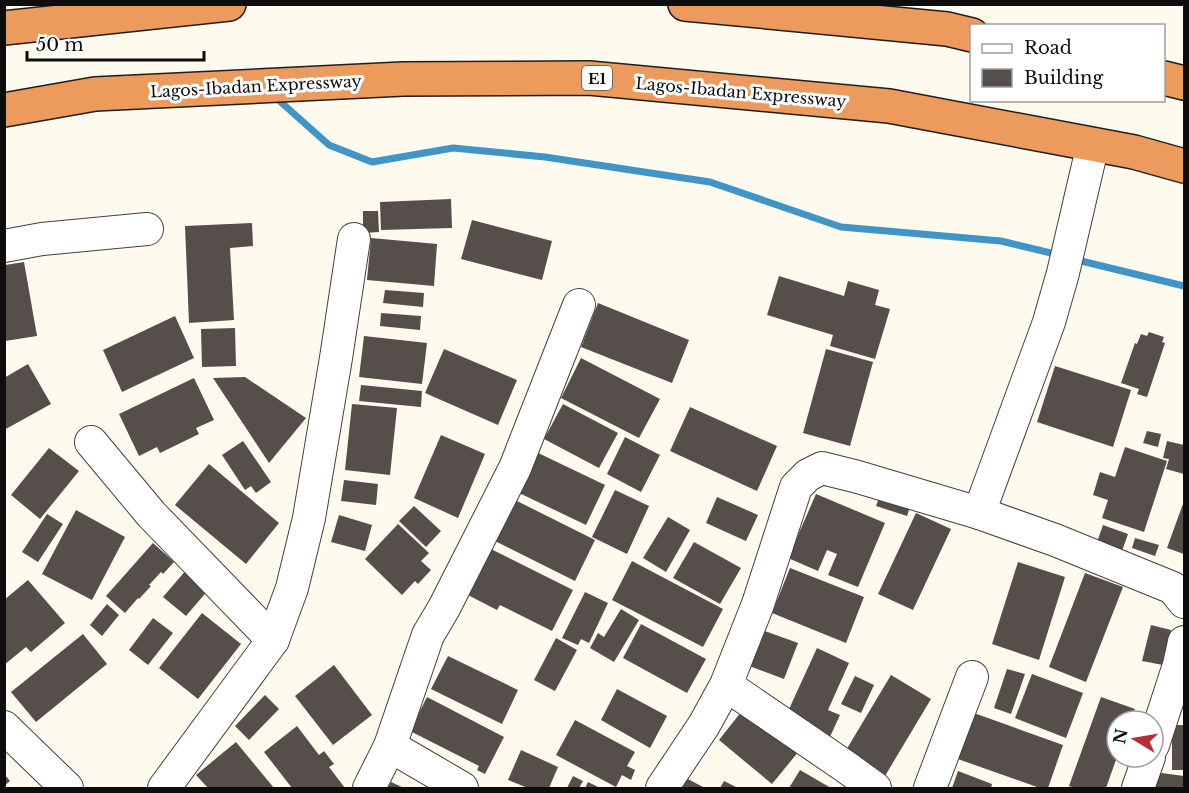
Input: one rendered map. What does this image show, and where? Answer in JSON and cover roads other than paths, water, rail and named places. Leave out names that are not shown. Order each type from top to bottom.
[{"type":"highway","points":[[4,28],[229,4]]},
{"type":"highway","points":[[685,4],[911,15],[947,29],[970,35]]},
{"type":"highway","name":"Lagos-Ibadan Expressway","points":[[4,110],[95,94],[403,79],[589,78],[889,106],[1134,152],[1185,166]]},
{"type":"highway","points":[[1165,78],[1185,83]]},
{"type":"street","points":[[979,513],[1049,322],[1094,144]]},
{"type":"street","points":[[4,246],[42,239],[147,229]]},
{"type":"street","points":[[164,789],[273,640],[292,588],[309,519],[354,239]]},
{"type":"street","points":[[369,789],[390,746],[428,636],[515,468],[579,305]]},
{"type":"street","points":[[91,442],[151,514],[273,640]]},
{"type":"street","points":[[662,789],[704,725],[726,685],[758,604],[796,487],[808,475],[822,468],[979,513],[1055,540],[1173,588],[1185,602]]},
{"type":"street","points":[[1165,710],[1183,658]]},
{"type":"street","points":[[930,789],[972,677]]},
{"type":"street","points":[[726,685],[875,789]]},
{"type":"street","points":[[4,727],[67,789]]},
{"type":"street","points":[[390,746],[462,789]]},
{"type":"street","points":[[1138,789],[1145,769]]},
{"type":"waterway","points":[[274,96],[329,145],[372,162],[453,148],[545,157],[710,182],[841,227],[1001,241],[1059,255]]},
{"type":"waterway","points":[[1073,259],[1184,286]]}]
